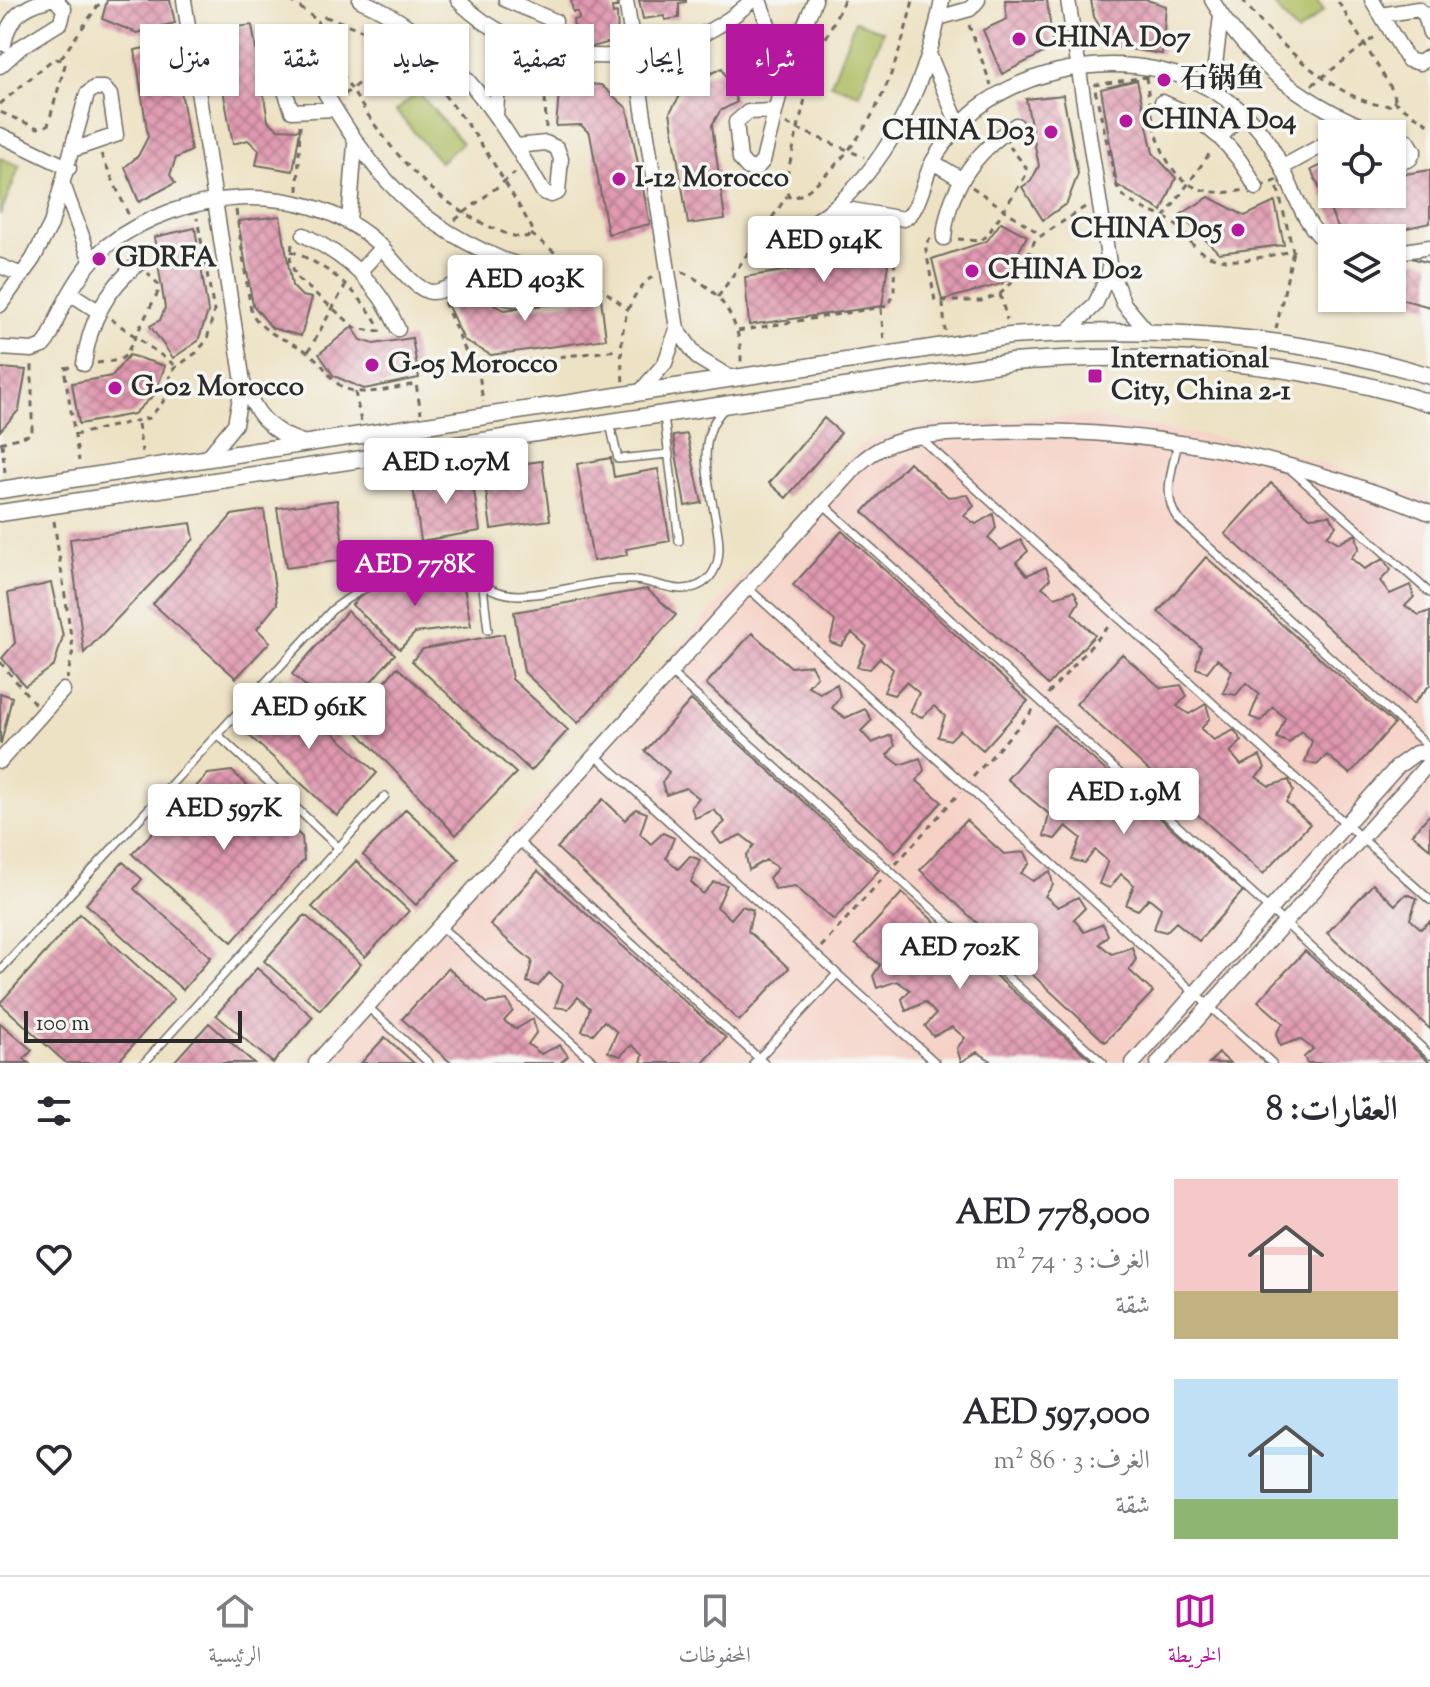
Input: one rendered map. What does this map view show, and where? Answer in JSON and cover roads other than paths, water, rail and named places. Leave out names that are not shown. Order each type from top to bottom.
[{"type":"street","points":[[21,47],[2,44],[8,26],[19,12],[47,0]]},
{"type":"street","points":[[0,66],[21,47],[61,22],[64,9],[56,0]]},
{"type":"street","points":[[184,0],[243,382],[263,421],[281,434],[302,442]]},
{"type":"street","points":[[360,0],[420,34],[457,66],[496,114],[543,192],[551,195],[558,192],[561,155],[554,145],[516,146]]},
{"type":"street","points":[[506,0],[555,21]]},
{"type":"street","points":[[626,0],[630,24]]},
{"type":"street","points":[[710,30],[724,23],[752,0]]},
{"type":"street","points":[[759,0],[768,24]]},
{"type":"street","points":[[805,24],[815,0]]},
{"type":"street","points":[[942,0],[929,54],[906,110],[875,162],[840,209],[895,220],[913,213],[933,162],[959,126],[995,96],[1041,77],[1118,65],[1157,68],[1212,89],[1243,112],[1266,138],[1318,235]]},
{"type":"street","points":[[938,18],[964,10],[978,0]]},
{"type":"street","points":[[1068,0],[1110,270],[1124,304],[1146,330]]},
{"type":"street","points":[[1212,0],[1221,16],[1257,59],[1300,94],[1349,120]]},
{"type":"street","points":[[1372,0],[1408,60],[1420,63],[1430,56]]},
{"type":"street","points":[[468,4],[489,24]]},
{"type":"street","points":[[1385,21],[1418,9],[1425,15],[1430,33]]},
{"type":"street","points":[[1212,89],[1221,16]]},
{"type":"street","points":[[929,54],[959,126]]},
{"type":"street","points":[[333,107],[300,113],[288,108],[281,80],[283,67],[291,61],[308,65],[333,107],[355,144],[401,197],[443,229],[502,260],[546,274],[551,281],[549,290],[517,299],[505,298],[482,270]]},
{"type":"street","points":[[0,305],[22,275],[51,224],[75,149],[87,94],[99,87],[110,95],[118,131],[110,140],[75,149]]},
{"type":"street","points":[[496,114],[497,96]]},
{"type":"street","points":[[641,96],[677,329],[698,358],[729,377]]},
{"type":"street","points":[[773,114],[778,96]]},
{"type":"street","points":[[1162,102],[1187,112],[1221,137],[1245,166],[1256,188]]},
{"type":"street","points":[[1221,137],[1243,112]]},
{"type":"street","points":[[944,238],[947,213],[961,179],[1000,135],[1016,125]]},
{"type":"street","points":[[0,135],[69,168]]},
{"type":"street","points":[[1406,141],[1414,151],[1406,160]]},
{"type":"street","points":[[349,221],[355,144]]},
{"type":"street","points":[[1283,167],[1318,148]]},
{"type":"street","points":[[933,162],[961,179]]},
{"type":"street","points":[[64,186],[91,261]]},
{"type":"street","points":[[0,348],[32,350],[50,337],[70,293],[91,261],[134,227],[195,205],[234,199],[298,203],[349,221],[382,247],[415,285],[427,291],[440,291],[502,260]]},
{"type":"street","points":[[304,235],[358,269],[378,292],[398,329]]},
{"type":"street","points":[[358,269],[382,247]]},
{"type":"street","points":[[1406,251],[1430,247]]},
{"type":"street","points":[[84,364],[89,335],[98,311],[120,280],[139,263]]},
{"type":"street","points":[[0,266],[22,275]]},
{"type":"street","points":[[1067,332],[1095,305],[1110,270]]},
{"type":"street","points":[[70,293],[98,311]]},
{"type":"street","points":[[641,391],[665,363],[677,329]]},
{"type":"street","points":[[3,490],[946,343],[1010,336],[1146,330],[1273,342],[1378,362],[1430,376]]},
{"type":"street","points":[[0,513],[664,416],[960,368],[1074,357],[1159,357],[1299,370],[1430,403]]},
{"type":"street","points":[[1299,370],[1319,365],[1371,375],[1378,369],[1378,362]]},
{"type":"street","points":[[208,457],[235,424],[243,382]]},
{"type":"street","points":[[419,453],[412,447],[417,436],[453,429],[483,417]]},
{"type":"street","points":[[316,1063],[823,504],[871,454],[896,441],[919,436],[1041,430],[1178,442],[1282,462],[1430,513]]},
{"type":"street","points":[[0,506],[37,497],[41,492],[37,485]]},
{"type":"street","points":[[0,761],[63,690]]},
{"type":"street","points":[[1133,1063],[1403,760],[1430,750]]},
{"type":"street","points":[[1158,1063],[1430,762]]},
{"type":"lane","points":[[0,970],[332,610],[360,590],[391,577],[435,570],[461,575],[483,587],[516,595],[619,580],[645,581],[681,590],[703,583],[711,576],[719,554],[704,449],[713,421],[726,406]]},
{"type":"lane","points":[[664,416],[679,541]]},
{"type":"lane","points":[[610,424],[618,459],[669,454]]},
{"type":"lane","points":[[919,436],[1430,900]]},
{"type":"lane","points":[[1178,442],[1168,492],[1170,506],[1178,519],[1430,750]]},
{"type":"lane","points":[[1282,462],[1430,593]]},
{"type":"lane","points":[[823,504],[1430,1055]]},
{"type":"lane","points":[[483,587],[488,630]]},
{"type":"lane","points":[[748,588],[1272,1063]]},
{"type":"lane","points":[[669,672],[1103,1063]]},
{"type":"lane","points":[[217,734],[339,848]]},
{"type":"lane","points":[[595,755],[936,1063]]},
{"type":"lane","points":[[144,1063],[385,796]]},
{"type":"lane","points":[[518,841],[759,1061],[837,974]]},
{"type":"lane","points":[[441,927],[595,1063]]},
{"type":"lane","points":[[366,1005],[429,1063]]},
{"type":"place","name":"CHINA D07","points":[[1019,39]]},
{"type":"place","name":"石锅鱼","points":[[1164,80]]},
{"type":"place","name":"CHINA D04","points":[[1126,121]]},
{"type":"place","name":"CHINA D03","points":[[1051,132]]},
{"type":"place","name":"I-12 Morocco","points":[[619,179]]},
{"type":"place","name":"CHINA D05","points":[[1238,230]]},
{"type":"place","name":"GDRFA","points":[[99,259]]},
{"type":"place","name":"CHINA D02","points":[[972,271]]},
{"type":"place","name":"G-05 Morocco","points":[[372,365]]},
{"type":"place","name":"International City, China 2-1","points":[[1095,376]]},
{"type":"place","name":"G-02 Morocco","points":[[115,388]]}]
